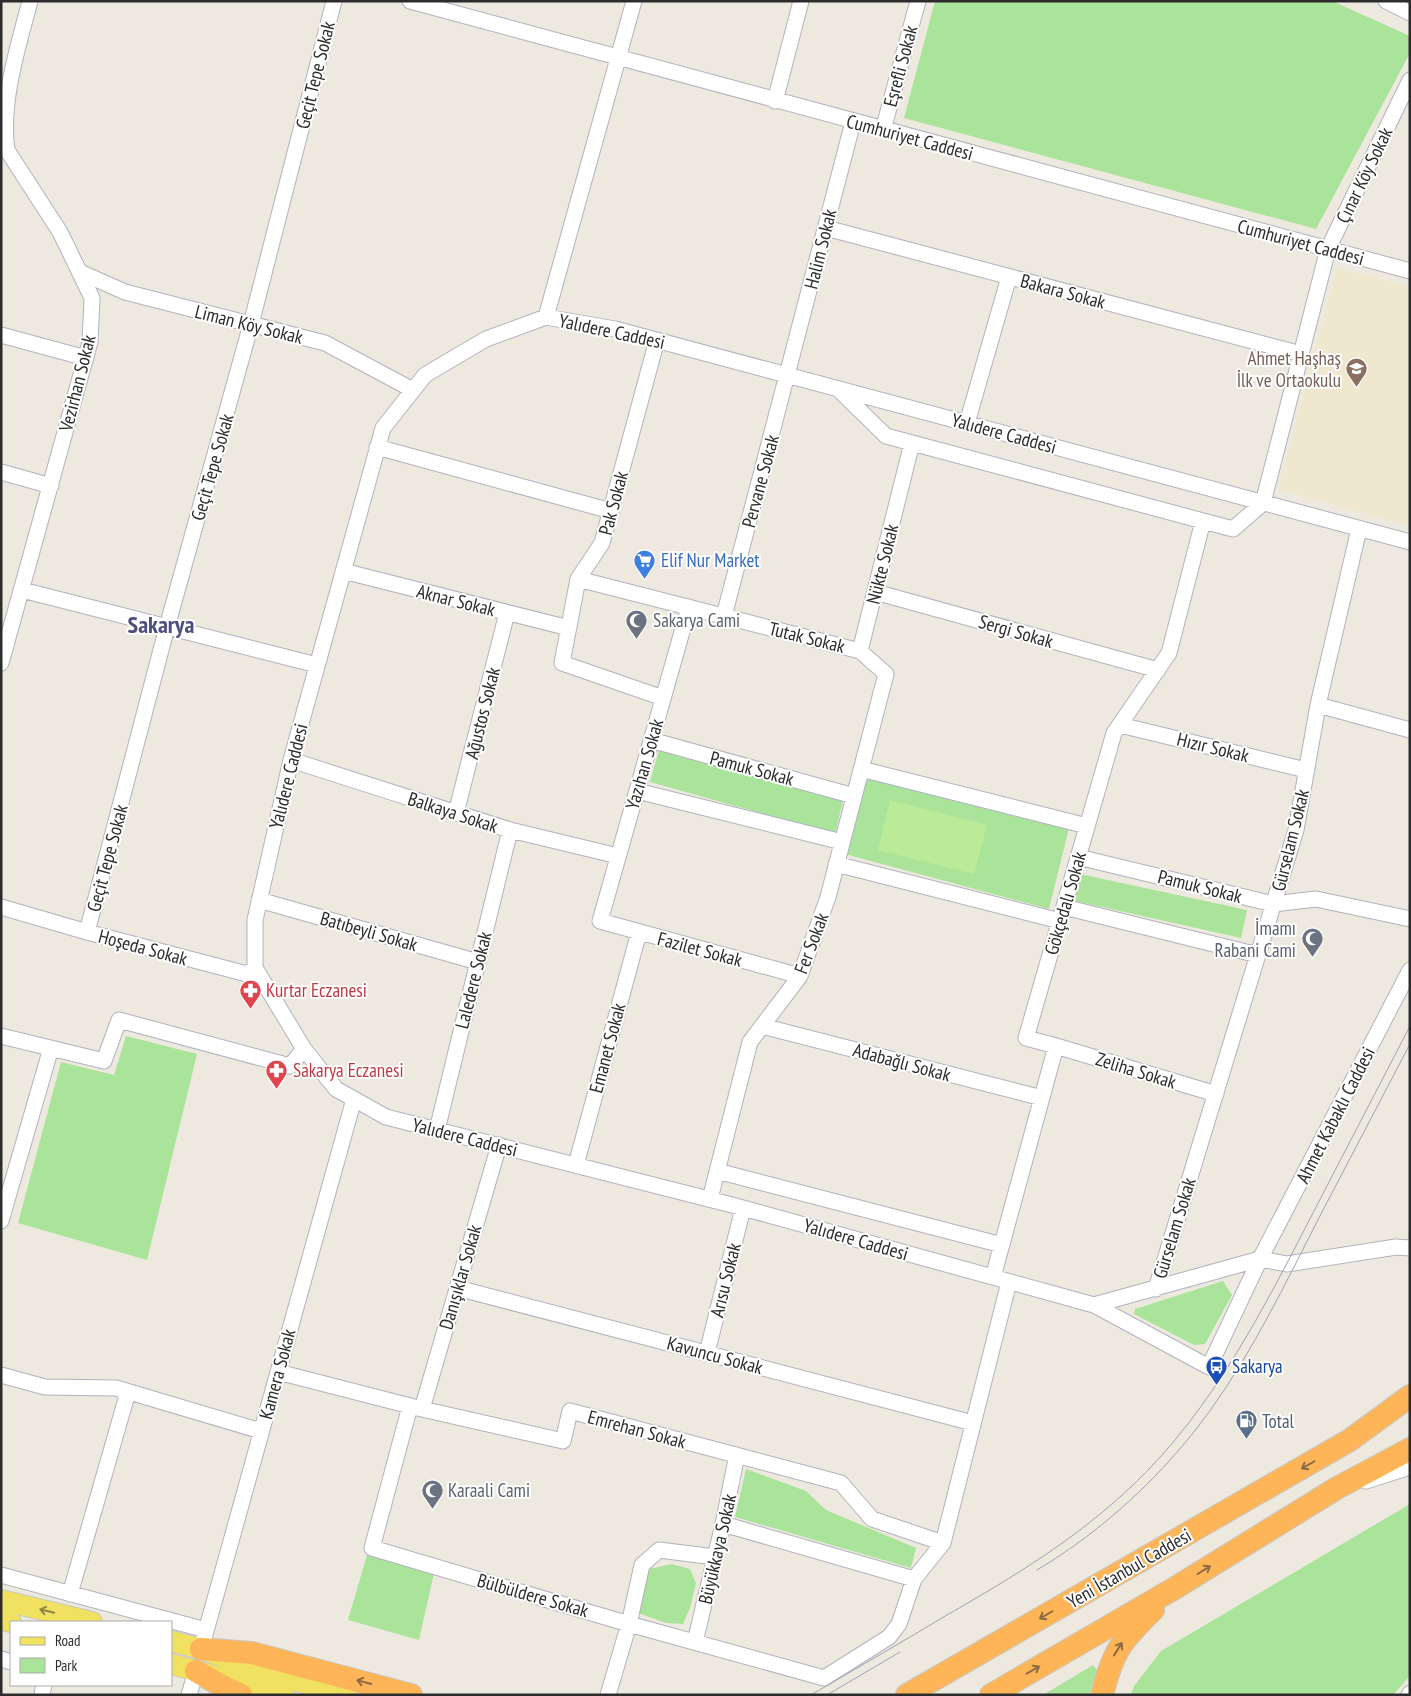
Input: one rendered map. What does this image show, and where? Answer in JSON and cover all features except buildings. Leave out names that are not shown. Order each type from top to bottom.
[{"type":"highway","points":[[1350,1440],[1410,1396]]},
{"type":"highway","points":[[1350,1440],[1410,1416]]},
{"type":"highway","name":"Yeni İstanbul Caddesi","points":[[907,1695],[1350,1440]]},
{"type":"highway","name":"Yeni İstanbul Caddesi","points":[[991,1695],[1175,1588],[1338,1488],[1410,1449]]},
{"type":"highway","points":[[1102,1695],[1109,1669],[1118,1648],[1137,1625],[1175,1588]]},
{"type":"highway","points":[[204,1639],[411,1695]]},
{"type":"highway","points":[[196,1671],[241,1695]]},
{"type":"main road","points":[[1,1600],[88,1621]]},
{"type":"main road","points":[[172,1641],[204,1639],[253,1669],[279,1688]]},
{"type":"main road","points":[[172,1664],[279,1688],[347,1695]]},
{"type":"street","name":"Vezirhan Sokak","points":[[1,663],[90,342],[92,298],[60,232],[7,150],[3,136],[7,87],[30,1]]},
{"type":"street","name":"Geçit Tepe Sokak","points":[[88,932],[167,627],[251,324],[334,1]]},
{"type":"street","name":"Cumhuriyet Caddesi","points":[[410,1],[1410,271]]},
{"type":"street","points":[[546,317],[634,1]]},
{"type":"street","points":[[775,101],[801,1]]},
{"type":"street","name":"Eşrefli Sokak","points":[[883,130],[918,1]]},
{"type":"street","points":[[1392,2],[1410,13]]},
{"type":"street","name":"Çınar Köy Sokak","points":[[1263,503],[1328,249],[1410,80]]},
{"type":"street","name":"Halim Sokak","points":[[788,375],[853,122]]},
{"type":"street","name":"Bakara Sokak","points":[[826,228],[1301,354]]},
{"type":"street","name":"Liman Köy Sokak","points":[[80,272],[125,292],[325,343],[413,390]]},
{"type":"street","points":[[967,423],[1009,277]]},
{"type":"street","name":"Yalıdere Caddesi","points":[[1410,542],[615,329],[546,317],[486,340],[425,375],[383,428],[290,760],[255,920],[255,968],[304,1049],[336,1089],[386,1117],[710,1199],[1094,1305],[1260,1259],[1287,1264],[1396,1247],[1410,1248]]},
{"type":"street","points":[[1,336],[86,358]]},
{"type":"street","name":"Pak Sokak","points":[[657,340],[602,543],[578,579],[562,663],[663,698]]},
{"type":"street","name":"Pervane Sokak","points":[[724,616],[788,375]]},
{"type":"street","points":[[838,389],[886,436],[912,443],[1233,529],[1263,503]]},
{"type":"street","name":"Nükte Sokak","points":[[860,651],[912,443]]},
{"type":"street","points":[[378,447],[611,511]]},
{"type":"street","points":[[1,472],[50,486]]},
{"type":"street","name":"Gökçedalı Sokak","points":[[1056,1046],[1026,1038],[1114,733],[1169,653],[1203,521]]},
{"type":"street","name":"Gürselam Sokak","points":[[1156,1289],[1296,830],[1318,705],[1359,529]]},
{"type":"street","name":"Aknar Sokak","points":[[343,570],[569,628]]},
{"type":"street","name":"Tutak Sokak","points":[[578,579],[860,651]]},
{"type":"street","points":[[22,590],[317,665]]},
{"type":"street","name":"Sergi Sokak","points":[[875,592],[1158,670]]},
{"type":"street","name":"Yazıhan Sokak","points":[[600,921],[689,607]]},
{"type":"street","name":"Ağustos Sokak","points":[[456,814],[507,613]]},
{"type":"street","name":"Fer Sokak","points":[[710,1199],[750,1042],[800,976],[828,897],[886,674],[860,651]]},
{"type":"street","points":[[1318,705],[1410,730]]},
{"type":"street","name":"Hızır Sokak","points":[[1120,725],[1306,770]]},
{"type":"street","name":"Pamuk Sokak","points":[[651,740],[854,796]]},
{"type":"street","name":"Balkaya Sokak","points":[[290,760],[510,830],[618,856]]},
{"type":"street","points":[[861,769],[1087,826]]},
{"type":"street","points":[[637,791],[842,842]]},
{"type":"street","name":"Laledere Sokak","points":[[437,1130],[510,830]]},
{"type":"street","name":"Pamuk Sokak","points":[[1078,857],[1273,904],[1316,899],[1410,918]]},
{"type":"street","points":[[836,864],[1258,955]]},
{"type":"street","name":"Batıbeyli Sokak","points":[[260,900],[478,962]]},
{"type":"street","name":"Hoşeda Sokak","points":[[1,907],[247,974],[255,968]]},
{"type":"street","name":"Fazilet Sokak","points":[[600,921],[800,976]]},
{"type":"street","name":"Emanet Sokak","points":[[576,1165],[639,932]]},
{"type":"street","name":"Ahmet Kabaklı Caddesi","points":[[1094,1305],[1209,1367],[1260,1259],[1410,970]]},
{"type":"street","points":[[1,1036],[104,1061],[118,1020],[290,1066],[304,1049]]},
{"type":"street","name":"Adabağlı Sokak","points":[[762,1026],[1042,1098]]},
{"type":"street","points":[[993,1277],[1056,1046]]},
{"type":"street","name":"Zeliha Sokak","points":[[1056,1046],[1216,1094]]},
{"type":"street","points":[[1,1222],[8,1175],[51,1048]]},
{"type":"street","name":"Kamera Sokak","points":[[204,1639],[354,1099]]},
{"type":"street","name":"Danışıklar Sokak","points":[[372,1548],[416,1407],[457,1288],[498,1145]]},
{"type":"street","points":[[717,1171],[1002,1244]]},
{"type":"street","name":"Arısu Sokak","points":[[707,1353],[743,1208]]},
{"type":"street","points":[[723,1524],[914,1579],[943,1543],[1009,1282]]},
{"type":"street","name":"Kavuncu Sokak","points":[[457,1288],[973,1423]]},
{"type":"street","name":"Emrehan Sokak","points":[[278,1372],[416,1407],[563,1441],[570,1410],[841,1483],[872,1519],[943,1543]]},
{"type":"street","points":[[1,1375],[45,1386],[116,1388],[262,1432]]},
{"type":"street","points":[[70,1594],[128,1392]]},
{"type":"street","name":"Büyükkaya Sokak","points":[[695,1642],[737,1455]]},
{"type":"street","points":[[1338,1488],[1364,1482],[1410,1467]]},
{"type":"street","name":"Bülbüldere Sokak","points":[[372,1548],[628,1624],[824,1678],[889,1637],[899,1624],[914,1579]]},
{"type":"street","points":[[608,1695],[642,1565],[659,1550],[715,1557]]},
{"type":"street","points":[[1,1575],[70,1594],[150,1621]]},
{"type":"street","points":[[172,1628],[204,1639]]},
{"type":"street","points":[[189,1695],[196,1671]]},
{"type":"shaded area","name":"Ahmet Haşhaş İlk ve Ortaokulu","points":[[1337,268],[1410,287],[1410,526],[1278,489]]},
{"type":"green space","points":[[935,1],[1332,1],[1410,36],[1410,53],[1316,229],[904,118]]},
{"type":"green space","points":[[659,750],[843,801],[835,834],[650,782]]},
{"type":"green space","points":[[865,777],[1069,828],[1049,909],[845,854]]},
{"type":"green space","points":[[890,800],[987,825],[974,874],[878,850]]},
{"type":"green space","points":[[1080,874],[1247,910],[1241,938],[1075,901]]},
{"type":"green space","points":[[126,1036],[197,1054],[147,1260],[18,1223],[61,1062],[114,1075]]},
{"type":"green space","points":[[1223,1281],[1232,1295],[1205,1344],[1194,1345],[1134,1314],[1135,1309]]},
{"type":"green space","points":[[746,1469],[806,1491],[826,1510],[916,1548],[911,1568],[735,1517]]},
{"type":"green space","points":[[1410,1504],[1410,1678],[1393,1695],[1131,1695],[1134,1686],[1161,1651]]},
{"type":"green space","points":[[367,1555],[434,1573],[419,1640],[348,1620]]},
{"type":"green space","points":[[672,1564],[690,1569],[696,1583],[690,1608],[683,1624],[666,1623],[638,1613],[649,1569]]},
{"type":"green space","points":[[1093,1665],[1097,1670],[1089,1695],[1043,1695]]},
{"type":"tram line","points":[[811,1695],[997,1586],[1044,1556],[1089,1523],[1133,1485],[1162,1455],[1188,1424],[1212,1390],[1256,1320],[1410,1026]]},
{"type":"tram line","points":[[1037,1570],[1086,1537],[1131,1500],[1172,1458],[1209,1412],[1241,1364],[1269,1314],[1410,1044]]},
{"type":"tram line","points":[[827,1695],[900,1652]]},
{"type":"place","name":"Ahmet Haşhaş İlk ve Ortaokulu","points":[[1357,388]]},
{"type":"place","name":"Elif Nur Market","points":[[645,579]]},
{"type":"place","name":"Sakarya Cami","points":[[637,639]]},
{"type":"place","name":"İmamı Rabani Cami","points":[[1312,958]]},
{"type":"place","name":"Kurtar Eczanesi","points":[[250,1009]]},
{"type":"place","name":"Sakarya Eczanesi","points":[[277,1089]]},
{"type":"place","name":"Sakarya","points":[[1216,1385]]},
{"type":"place","name":"Total","points":[[1246,1440]]},
{"type":"place","name":"Karaali Cami","points":[[432,1509]]},
{"type":"district","name":"Sakarya","points":[[161,624]]}]
